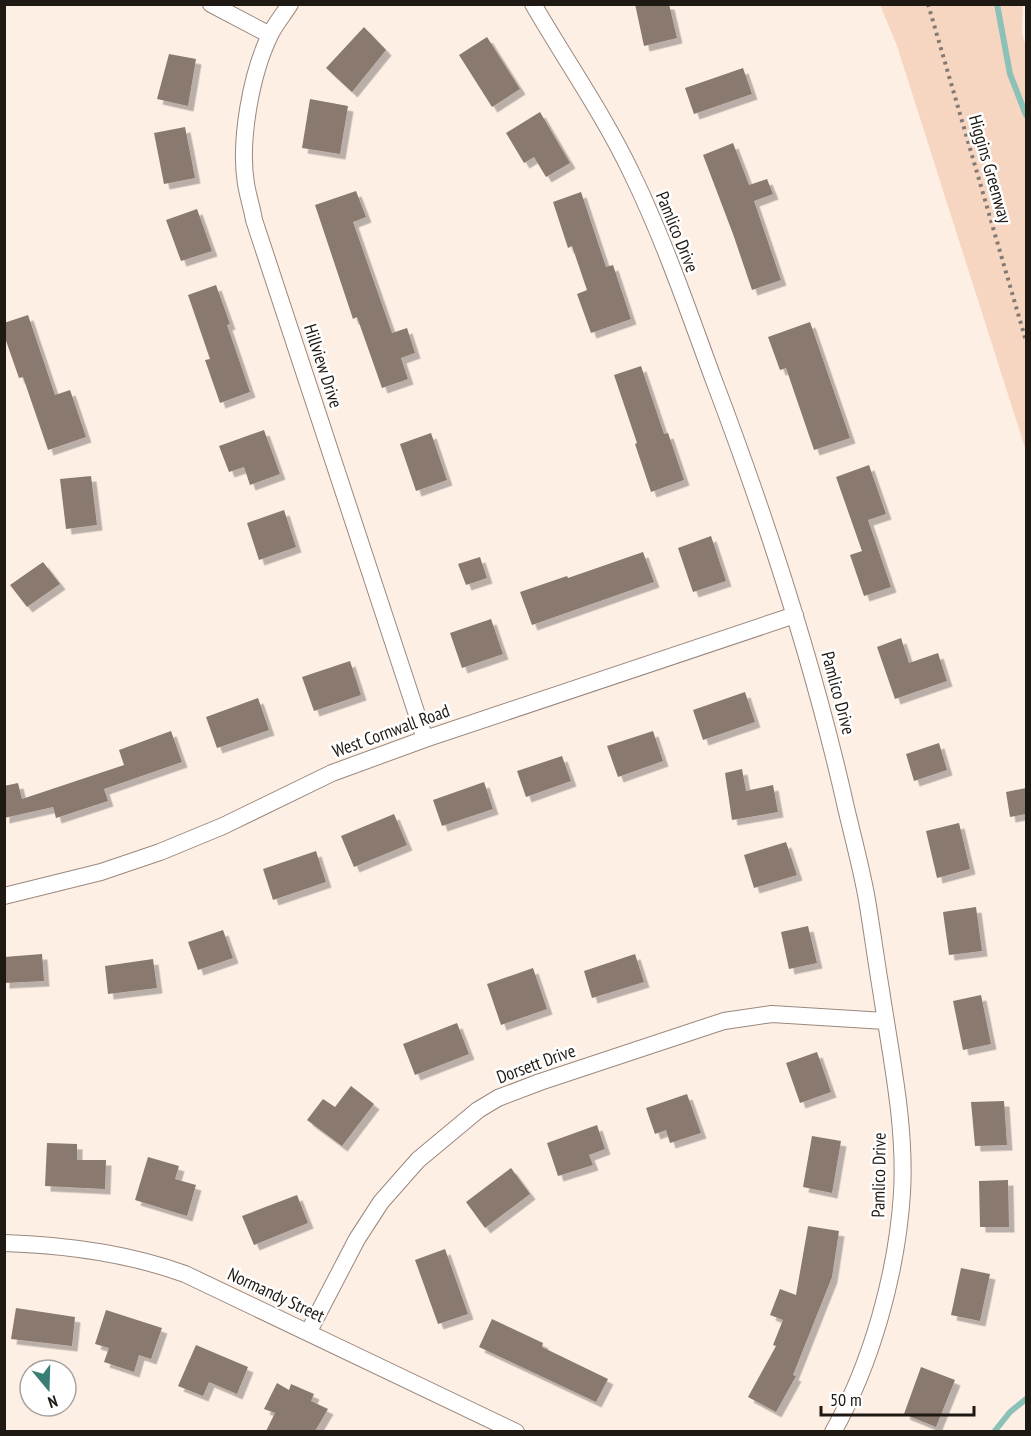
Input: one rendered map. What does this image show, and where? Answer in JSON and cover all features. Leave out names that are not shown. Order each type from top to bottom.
[{"type":"street","points":[[211,4],[270,35]]},
{"type":"street","name":"Hillview Drive","points":[[290,4],[270,35],[248,108],[244,145],[246,182],[258,231],[425,739]]},
{"type":"street","name":"Pamlico Drive","points":[[533,4],[604,122],[631,172],[651,217],[737,441],[769,531],[816,684],[867,899],[900,1133],[902,1192],[894,1254],[885,1298],[868,1353],[845,1411],[833,1431]]},
{"type":"street","name":"West Cornwall Road","points":[[4,896],[101,872],[160,852],[223,826],[332,773],[425,739],[795,615]]},
{"type":"street","name":"Dorsett Drive","points":[[309,1331],[357,1239],[386,1195],[418,1160],[478,1110],[498,1098],[724,1021],[772,1014],[885,1021]]},
{"type":"street","name":"Normandy Street","points":[[4,1243],[103,1252],[160,1265],[185,1274],[516,1431]]},
{"type":"path","name":"Higgins Greenway","points":[[928,4],[1026,341]]},
{"type":"shaded area","points":[[880,5],[1023,5],[1022,33],[1026,46],[1026,451],[897,46]]},
{"type":"building","points":[[635,4],[669,4],[677,38],[644,46]]},
{"type":"building","points":[[364,27],[386,50],[352,92],[326,68]]},
{"type":"building","points":[[487,37],[520,89],[492,107],[459,55]]},
{"type":"building","points":[[169,54],[196,59],[188,106],[157,99]]},
{"type":"building","points":[[743,68],[752,94],[694,114],[685,88]]},
{"type":"building","points":[[310,99],[348,106],[340,154],[302,148]]},
{"type":"building","points":[[540,112],[570,163],[546,177],[534,157],[524,163],[506,133]]},
{"type":"building","points":[[185,127],[195,178],[164,184],[154,133]]},
{"type":"building","points":[[733,143],[749,185],[767,179],[773,194],[754,201],[781,280],[752,290],[703,155]]},
{"type":"building","points":[[356,191],[366,217],[353,222],[392,333],[407,328],[415,353],[401,358],[408,379],[382,388],[357,317],[353,319],[315,205]]},
{"type":"building","points":[[581,192],[606,267],[613,265],[631,319],[591,333],[577,294],[587,290],[572,246],[568,248],[553,202]]},
{"type":"building","points":[[197,209],[212,251],[181,261],[166,220]]},
{"type":"building","points":[[216,285],[250,392],[220,403],[205,360],[210,359],[188,295]]},
{"type":"building","points":[[28,315],[55,395],[70,390],[86,437],[48,450],[23,377],[19,378],[4,335],[4,323]]},
{"type":"building","points":[[810,322],[850,438],[814,450],[786,368],[780,370],[768,337]]},
{"type":"building","points":[[641,366],[664,434],[668,433],[684,480],[651,492],[614,375]]},
{"type":"building","points":[[264,430],[280,474],[250,485],[244,467],[229,472],[219,446]]},
{"type":"building","points":[[431,433],[447,480],[416,491],[400,444]]},
{"type":"building","points":[[869,465],[886,514],[868,520],[891,587],[864,596],[850,555],[862,551],[836,477]]},
{"type":"building","points":[[91,476],[97,525],[66,529],[60,479]]},
{"type":"building","points":[[284,510],[296,547],[259,560],[247,523]]},
{"type":"building","points":[[711,536],[726,581],[693,592],[678,548]]},
{"type":"building","points":[[643,552],[654,582],[532,625],[520,592]]},
{"type":"building","points":[[480,557],[487,578],[466,585],[458,564]]},
{"type":"building","points":[[43,562],[60,584],[27,607],[10,585]]},
{"type":"building","points":[[491,619],[503,654],[462,668],[450,633]]},
{"type":"building","points":[[901,638],[909,663],[938,653],[947,681],[895,699],[877,647]]},
{"type":"building","points":[[350,661],[361,695],[314,711],[302,677]]},
{"type":"building","points":[[745,692],[755,722],[703,740],[693,710]]},
{"type":"building","points":[[258,698],[269,730],[217,748],[206,717]]},
{"type":"building","points":[[171,731],[182,762],[104,789],[108,801],[56,818],[53,807],[4,818],[4,786],[18,783],[22,799],[124,765],[119,750]]},
{"type":"building","points":[[653,731],[663,761],[618,777],[607,746]]},
{"type":"building","points":[[939,743],[947,770],[914,781],[906,754]]},
{"type":"building","points":[[562,756],[571,781],[526,797],[517,771]]},
{"type":"building","points":[[742,769],[746,791],[773,785],[778,812],[732,820],[725,773]]},
{"type":"building","points":[[484,782],[493,809],[442,826],[433,800]]},
{"type":"building","points":[[1026,788],[1026,814],[1010,817],[1006,792]]},
{"type":"building","points":[[394,814],[407,845],[354,867],[341,836]]},
{"type":"building","points":[[959,823],[970,869],[937,878],[926,831]]},
{"type":"building","points":[[786,842],[797,875],[754,888],[744,855]]},
{"type":"building","points":[[316,851],[326,882],[273,900],[263,869]]},
{"type":"building","points":[[976,907],[982,951],[949,955],[943,912]]},
{"type":"building","points":[[808,926],[817,963],[789,969],[781,932]]},
{"type":"building","points":[[223,930],[233,958],[198,970],[188,942]]},
{"type":"building","points":[[42,954],[44,981],[4,983],[4,957]]},
{"type":"building","points":[[635,954],[644,982],[592,998],[584,971]]},
{"type":"building","points":[[153,959],[157,988],[108,994],[105,966]]},
{"type":"building","points":[[533,968],[547,1009],[501,1025],[487,984]]},
{"type":"building","points":[[981,995],[991,1044],[963,1050],[953,1001]]},
{"type":"building","points":[[457,1023],[469,1054],[415,1075],[403,1044]]},
{"type":"building","points":[[817,1052],[831,1092],[800,1103],[786,1063]]},
{"type":"building","points":[[351,1086],[374,1104],[342,1146],[307,1120],[323,1099],[335,1107]]},
{"type":"building","points":[[687,1094],[701,1133],[670,1143],[666,1130],[655,1134],[646,1108]]},
{"type":"building","points":[[1004,1101],[1007,1145],[975,1146],[971,1102]]},
{"type":"building","points":[[597,1125],[605,1149],[589,1155],[593,1165],[558,1176],[547,1143]]},
{"type":"building","points":[[812,1136],[841,1141],[832,1193],[803,1187]]},
{"type":"building","points":[[47,1143],[77,1144],[77,1160],[106,1160],[105,1189],[45,1186]]},
{"type":"building","points":[[148,1157],[179,1166],[175,1179],[196,1185],[187,1216],[135,1200]]},
{"type":"building","points":[[511,1168],[530,1194],[485,1228],[466,1202]]},
{"type":"building","points":[[1008,1180],[1009,1227],[980,1227],[979,1181]]},
{"type":"building","points":[[297,1195],[308,1223],[254,1245],[242,1216]]},
{"type":"building","points":[[808,1226],[839,1231],[832,1277],[793,1375],[796,1376],[776,1412],[748,1397],[776,1346],[773,1345],[783,1320],[770,1315],[780,1289],[796,1295]]},
{"type":"building","points":[[445,1249],[468,1314],[438,1324],[415,1260]]},
{"type":"building","points":[[961,1268],[990,1274],[980,1321],[951,1315]]},
{"type":"building","points":[[16,1308],[75,1317],[72,1346],[11,1339]]},
{"type":"building","points":[[106,1310],[162,1328],[151,1359],[139,1355],[134,1372],[104,1362],[109,1348],[95,1344]]},
{"type":"building","points":[[492,1319],[543,1343],[542,1347],[608,1379],[596,1402],[479,1347]]},
{"type":"building","points":[[196,1345],[248,1367],[237,1394],[209,1382],[203,1396],[178,1386]]},
{"type":"building","points":[[921,1367],[955,1380],[936,1427],[904,1414]]},
{"type":"building","points":[[277,1383],[289,1390],[291,1384],[314,1394],[311,1401],[328,1409],[315,1431],[266,1431],[275,1413],[264,1409]]},
{"type":"waterway","points":[[997,4],[1010,74],[1026,115]]},
{"type":"waterway","points":[[994,1432],[1010,1412],[1026,1399]]}]
